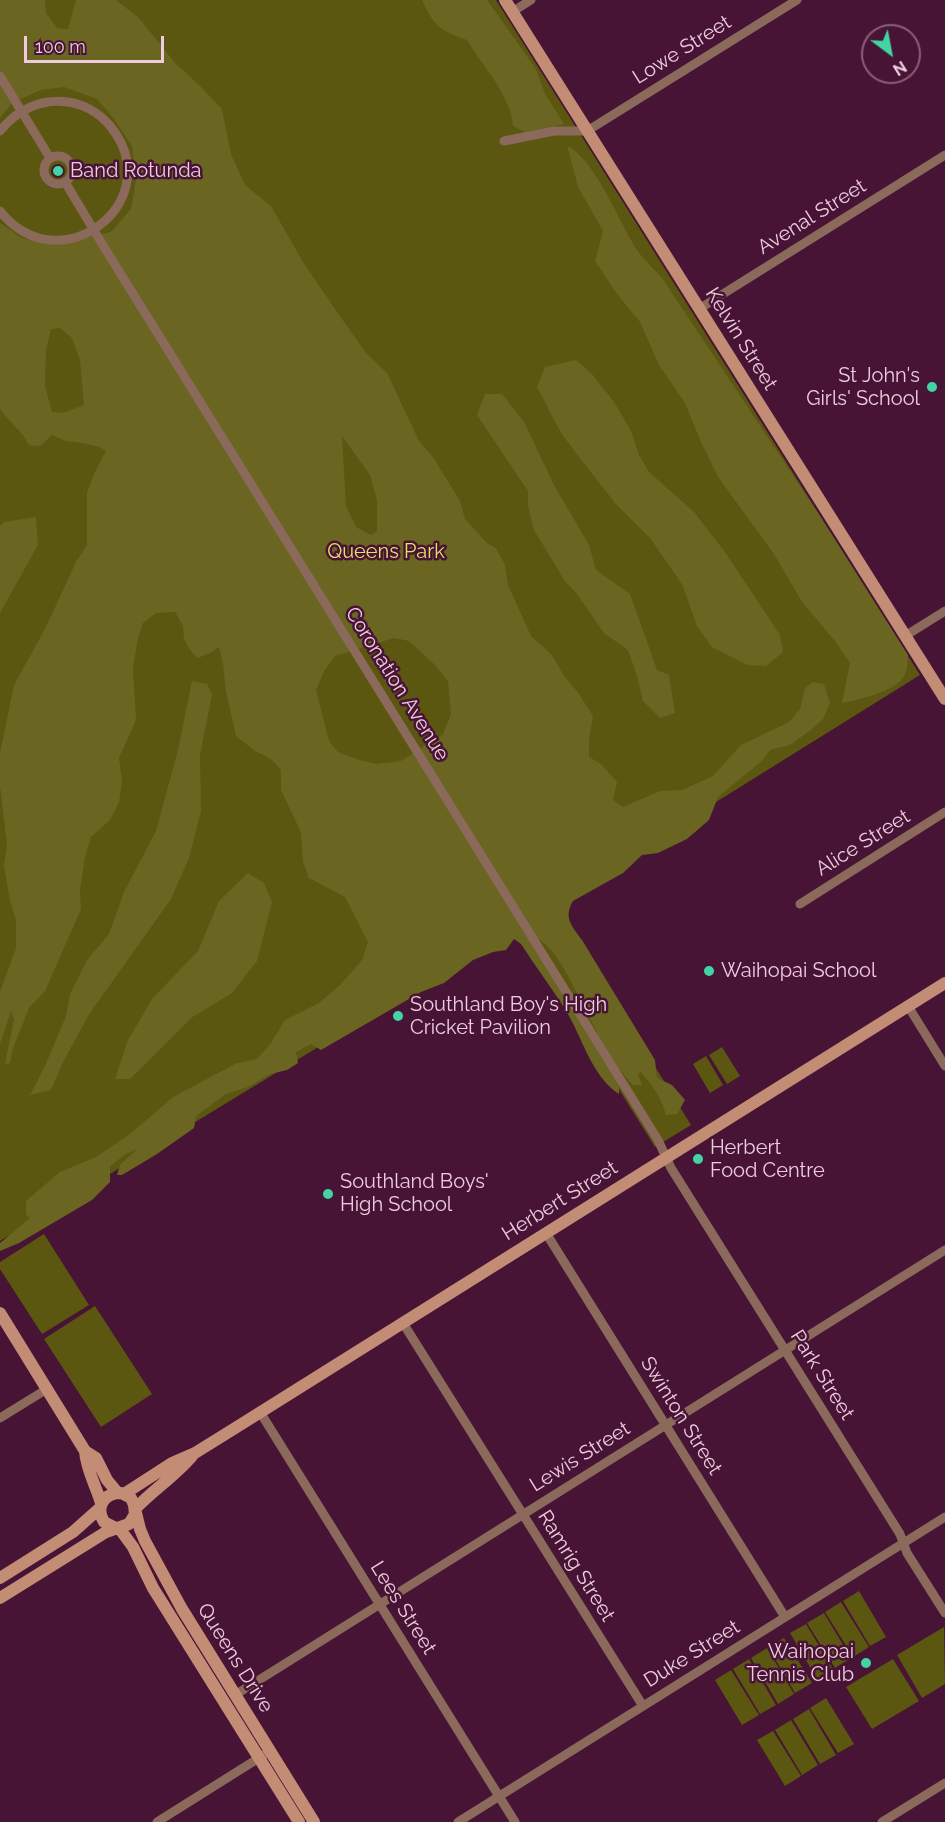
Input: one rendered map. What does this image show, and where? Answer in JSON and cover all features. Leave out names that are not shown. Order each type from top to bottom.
[{"type":"main road","name":"Kelvin Street","points":[[505,0],[945,699]]},
{"type":"main road","name":"Herbert Street","points":[[0,1578],[73,1532],[107,1496],[121,1493],[172,1463],[195,1453],[945,983]]},
{"type":"main road","points":[[0,1313],[85,1451],[96,1458],[107,1480],[133,1501],[135,1509]]},
{"type":"main road","points":[[85,1451],[86,1463],[97,1488],[101,1518],[116,1528]]},
{"type":"main road","name":"Herbert Street","points":[[0,1598],[116,1528],[124,1527],[133,1520],[135,1509],[181,1469],[195,1453]]},
{"type":"main road","name":"Queens Drive","points":[[135,1509],[140,1531],[153,1558],[235,1695],[299,1822]]},
{"type":"main road","name":"Queens Drive","points":[[116,1528],[133,1547],[153,1588],[265,1755],[314,1822]]},
{"type":"street","points":[[513,12],[531,0]]},
{"type":"street","name":"Lowe Street","points":[[587,131],[796,0]]},
{"type":"street","points":[[0,76],[50,158]]},
{"type":"street","points":[[0,131],[21,111],[39,103],[59,101],[78,104],[96,112],[110,125],[121,141],[126,161],[126,181],[121,200],[110,217],[94,230],[79,237],[62,241],[44,240],[28,235],[13,225],[0,211]]},
{"type":"street","points":[[504,141],[554,131],[587,131]]},
{"type":"street","name":"Avenal Street","points":[[699,309],[945,155]]},
{"type":"street","points":[[55,156],[64,158],[71,165],[71,175],[65,182],[52,183],[46,178],[44,169],[50,158],[55,156]]},
{"type":"street","name":"Coronation Avenue","points":[[65,182],[658,1140],[666,1158]]},
{"type":"street","points":[[905,636],[945,611]]},
{"type":"street","name":"Alice Street","points":[[800,904],[945,812]]},
{"type":"street","points":[[908,1006],[945,1066]]},
{"type":"street","name":"Park Street","points":[[666,1158],[900,1534],[908,1554],[945,1613]]},
{"type":"street","name":"Swinton Street","points":[[546,1233],[785,1617]]},
{"type":"street","name":"Lewis Street","points":[[235,1695],[945,1250]]},
{"type":"street","name":"Ramrig Street","points":[[403,1323],[643,1706]]},
{"type":"street","points":[[0,1418],[47,1389]]},
{"type":"street","name":"Lees Street","points":[[260,1412],[515,1822]]},
{"type":"street","name":"Duke Street","points":[[458,1822],[945,1517]]},
{"type":"street","points":[[157,1822],[265,1755]]},
{"type":"street","points":[[882,1822],[945,1783]]},
{"type":"green space","name":"Queens Park","points":[[0,0],[496,0],[920,675],[554,903],[691,1125],[655,1147],[517,926],[0,1241]]},
{"type":"green space","points":[[0,0],[45,0],[46,13],[57,28],[68,29],[76,0],[116,0],[139,18],[176,64],[222,109],[231,154],[245,185],[271,206],[303,262],[337,312],[366,353],[387,373],[419,441],[433,457],[460,501],[465,519],[487,543],[496,548],[505,565],[508,585],[531,636],[551,654],[593,716],[589,757],[601,764],[617,782],[613,800],[623,807],[660,791],[682,790],[713,776],[741,745],[789,722],[800,709],[805,688],[813,682],[824,684],[830,703],[823,719],[790,745],[770,750],[762,761],[718,797],[709,820],[687,839],[658,853],[642,855],[623,873],[573,901],[570,907],[569,917],[572,926],[655,1060],[657,1078],[672,1085],[685,1100],[677,1114],[666,1115],[656,1092],[641,1072],[638,1074],[642,1085],[633,1085],[619,1069],[557,958],[542,941],[533,936],[619,1084],[619,1094],[609,1086],[594,1066],[565,1009],[521,944],[514,939],[506,950],[493,952],[473,960],[444,983],[421,992],[321,1050],[311,1044],[296,1052],[298,1063],[287,1070],[270,1074],[248,1087],[226,1094],[196,1116],[194,1128],[157,1154],[122,1175],[117,1175],[120,1165],[137,1149],[126,1154],[110,1166],[110,1182],[92,1200],[19,1243],[0,1251],[0,1243],[30,1218],[26,1214],[26,1201],[60,1172],[96,1157],[130,1134],[173,1097],[237,1063],[257,1059],[271,1043],[285,1020],[319,1003],[341,984],[362,960],[368,942],[345,897],[309,878],[303,862],[301,832],[281,790],[281,770],[271,759],[255,751],[236,736],[219,647],[198,658],[184,639],[183,626],[175,612],[156,613],[143,623],[138,638],[133,668],[136,720],[119,758],[122,781],[119,802],[110,820],[91,837],[85,857],[80,890],[81,909],[45,991],[29,1008],[13,1048],[10,1063],[5,1064],[14,1019],[11,1011],[0,1044],[0,992],[16,948],[16,920],[4,866],[7,845],[0,786],[0,753],[14,685],[45,629],[76,562],[87,545],[87,493],[106,451],[99,447],[66,441],[52,435],[40,446],[29,445],[0,409],[0,223],[22,238],[52,244],[111,232],[131,209],[136,180],[132,146],[97,99],[64,87],[41,90],[12,103],[0,118]],"holes":[[[60,328],[72,338],[80,360],[84,405],[63,413],[52,412],[45,386],[46,350],[51,329]],[[342,436],[370,475],[377,500],[377,531],[371,535],[356,527],[346,506]],[[394,638],[409,641],[435,665],[448,681],[451,714],[443,734],[401,761],[376,764],[338,752],[329,741],[316,690],[324,671],[335,656]]]},
{"type":"green space","points":[[422,0],[487,0],[536,69],[545,94],[564,124],[525,132],[513,126],[504,97],[467,40],[450,34],[434,22]]},
{"type":"green space","points":[[567,145],[588,165],[597,178],[637,250],[662,278],[820,516],[908,655],[906,672],[901,680],[887,690],[842,703],[850,663],[835,641],[802,602],[774,554],[718,477],[685,403],[659,365],[640,322],[617,294],[595,261],[603,231],[578,187]]},
{"type":"green space","points":[[576,360],[592,374],[614,402],[631,431],[639,455],[649,472],[694,512],[725,552],[780,635],[783,652],[766,666],[747,665],[712,647],[697,626],[682,584],[650,538],[615,503],[561,433],[537,387],[545,367]]},
{"type":"green space","points":[[485,394],[502,394],[524,422],[554,485],[589,545],[596,570],[630,594],[657,670],[669,675],[675,713],[660,718],[643,701],[628,650],[604,633],[577,594],[565,581],[534,530],[528,506],[528,491],[477,415]]},
{"type":"green space","points":[[36,517],[38,545],[0,613],[0,526],[5,522]]},
{"type":"green space","points":[[192,681],[207,684],[212,695],[200,755],[201,811],[189,858],[171,899],[90,1013],[63,1062],[51,1090],[30,1095],[66,1016],[70,994],[87,960],[109,934],[124,892],[156,831],[178,750]]},
{"type":"green space","points":[[248,873],[264,883],[272,902],[257,961],[232,993],[191,1018],[130,1079],[115,1079],[128,1040],[152,999],[198,951],[219,901]]},
{"type":"green space","points":[[722,1047],[740,1076],[727,1084],[709,1055]]},
{"type":"green space","points":[[706,1056],[723,1085],[710,1093],[693,1064]]},
{"type":"green space","points":[[44,1234],[89,1305],[42,1334],[0,1269],[0,1262]]},
{"type":"green space","points":[[95,1306],[152,1394],[101,1427],[44,1339]]},
{"type":"green space","points":[[859,1591],[886,1637],[870,1646],[843,1601]]},
{"type":"green space","points":[[841,1602],[869,1647],[853,1657],[825,1612]]},
{"type":"green space","points":[[824,1613],[851,1658],[835,1668],[807,1623]]},
{"type":"green space","points":[[806,1624],[833,1669],[817,1679],[790,1633]]},
{"type":"green space","points":[[944,1627],[945,1684],[922,1698],[897,1655]]},
{"type":"green space","points":[[784,1638],[812,1683],[795,1693],[768,1647]]},
{"type":"green space","points":[[767,1648],[794,1694],[778,1704],[751,1658]]},
{"type":"green space","points":[[749,1659],[776,1705],[760,1714],[733,1669]]},
{"type":"green space","points":[[893,1659],[919,1701],[872,1729],[846,1687]]},
{"type":"green space","points":[[731,1670],[759,1715],[742,1725],[715,1680]]},
{"type":"green space","points":[[826,1698],[854,1744],[838,1753],[810,1708]]},
{"type":"green space","points":[[809,1709],[836,1755],[820,1764],[793,1719]]},
{"type":"green space","points":[[791,1720],[818,1765],[802,1775],[775,1730]]},
{"type":"green space","points":[[773,1731],[801,1776],[785,1786],[757,1740]]},
{"type":"place","name":"Band Rotunda","points":[[58,171]]},
{"type":"place","name":"St John's Girls' School","points":[[932,387]]},
{"type":"place","name":"Waihopai School","points":[[709,971]]},
{"type":"place","name":"Southland Boy's High Cricket Pavilion","points":[[398,1016]]},
{"type":"place","name":"Herbert Food Centre","points":[[698,1159]]},
{"type":"place","name":"Southland Boys' High School","points":[[328,1194]]},
{"type":"place","name":"Waihopai Tennis Club","points":[[866,1663]]}]
